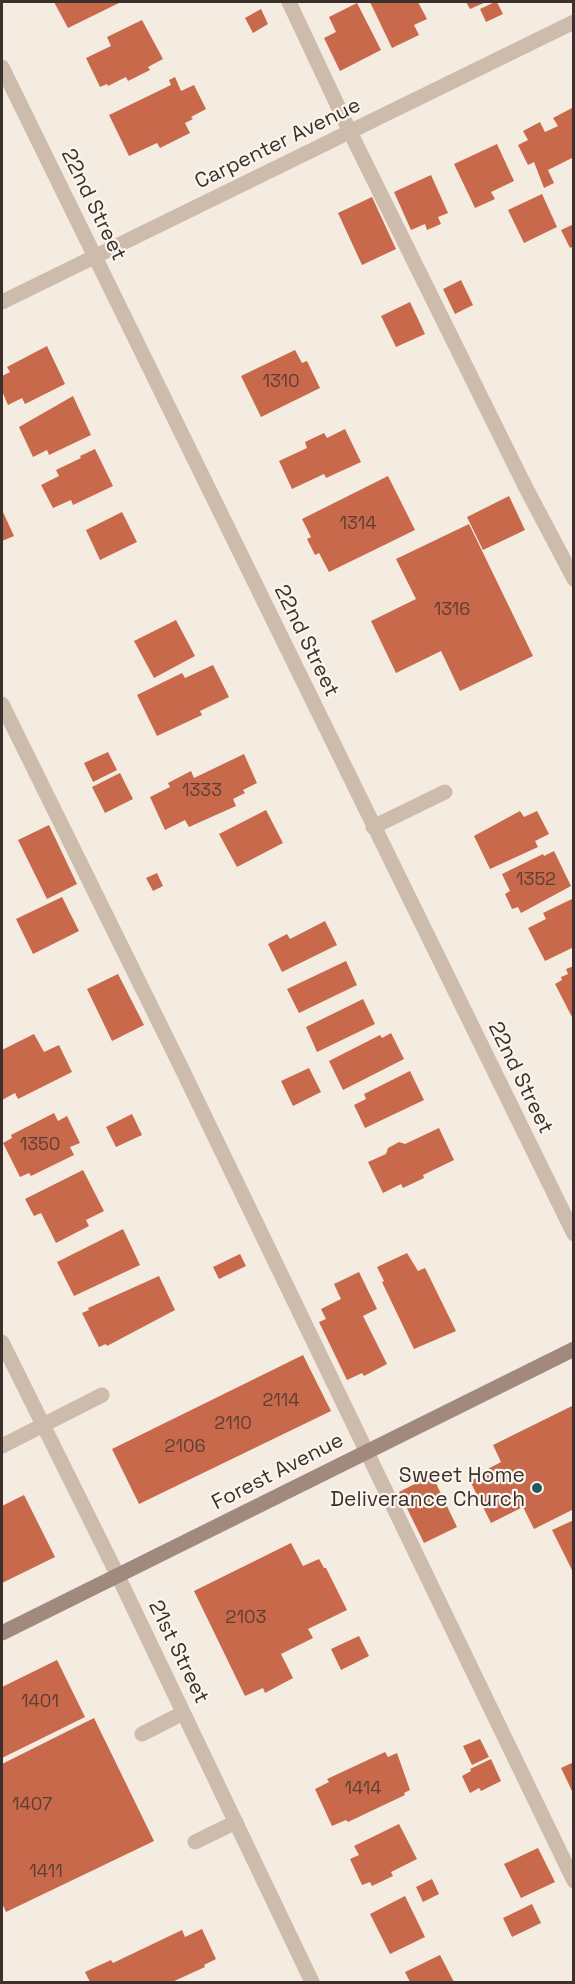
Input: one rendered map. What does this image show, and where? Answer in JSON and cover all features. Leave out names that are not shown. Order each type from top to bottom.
[{"type":"main road","name":"Forest Avenue","points":[[2,1633],[573,1348]]},
{"type":"street","points":[[289,2],[350,132],[526,489],[573,579]]},
{"type":"street","name":"Carpenter Avenue","points":[[2,303],[573,22]]},
{"type":"street","name":"22nd Street","points":[[2,67],[573,1234]]},
{"type":"street","points":[[2,704],[180,1065],[573,1881]]},
{"type":"street","points":[[373,827],[445,792]]},
{"type":"street","name":"21st Street","points":[[2,1342],[118,1576],[312,1983]]},
{"type":"street","points":[[2,1446],[102,1395]]},
{"type":"street","points":[[142,1734],[183,1713]]},
{"type":"street","points":[[195,1842],[236,1822]]},
{"type":"building","points":[[54,2],[121,2],[68,28]]},
{"type":"building","points":[[370,2],[418,2],[427,19],[414,25],[419,35],[392,48]]},
{"type":"building","points":[[466,2],[486,2],[470,9]]},
{"type":"building","points":[[495,2],[503,14],[486,22],[480,9]]},
{"type":"building","points":[[357,3],[381,50],[340,71],[324,38],[336,32],[329,17]]},
{"type":"building","points":[[261,9],[268,24],[253,33],[245,18]]},
{"type":"building","points":[[142,20],[163,59],[148,67],[150,70],[128,81],[126,77],[108,86],[107,84],[100,87],[86,58],[111,46],[107,37]]},
{"type":"building","points":[[175,77],[181,91],[194,85],[206,109],[185,123],[190,133],[160,148],[157,143],[129,156],[109,115],[171,85],[169,80]]},
{"type":"building","points":[[572,108],[574,157],[548,170],[554,183],[544,188],[534,162],[528,165],[518,145],[528,140],[523,131],[540,122],[545,132],[558,126],[553,118]]},
{"type":"building","points":[[497,144],[514,181],[491,192],[495,199],[475,208],[454,164]]},
{"type":"building","points":[[431,175],[448,213],[438,217],[441,224],[427,230],[425,224],[411,230],[394,192]]},
{"type":"building","points":[[542,194],[557,227],[524,243],[508,210]]},
{"type":"building","points":[[372,197],[396,249],[362,265],[338,213]]},
{"type":"building","points":[[574,224],[574,246],[570,248],[561,230]]},
{"type":"building","points":[[461,280],[473,305],[455,314],[443,289]]},
{"type":"building","points":[[410,302],[425,334],[396,347],[381,316]]},
{"type":"building","points":[[47,346],[65,384],[25,404],[22,398],[8,405],[2,391],[2,376],[10,372],[7,367]]},
{"type":"building","points":[[295,350],[302,363],[307,361],[320,388],[261,417],[241,376]]},
{"type":"building","points":[[73,396],[91,435],[49,455],[47,450],[33,457],[19,427]]},
{"type":"building","points":[[345,429],[361,462],[326,478],[324,474],[292,489],[279,461],[307,448],[305,442],[324,433],[327,438]]},
{"type":"building","points":[[95,449],[113,486],[73,505],[71,500],[53,508],[41,485],[59,476],[56,470]]},
{"type":"building","points":[[388,476],[415,530],[329,572],[319,553],[315,555],[307,539],[311,537],[302,519]]},
{"type":"building","points":[[509,496],[525,530],[483,550],[467,517]]},
{"type":"building","points":[[2,510],[14,536],[2,541]]},
{"type":"building","points":[[122,512],[137,542],[100,560],[86,530]]},
{"type":"building","points":[[469,524],[533,656],[460,691],[441,651],[396,673],[371,621],[416,599],[396,559]]},
{"type":"building","points":[[176,620],[195,656],[154,678],[134,641]]},
{"type":"building","points":[[213,665],[229,697],[200,711],[202,715],[157,736],[137,695],[182,673],[185,678]]},
{"type":"building","points":[[108,752],[117,770],[93,782],[84,763]]},
{"type":"building","points":[[244,754],[257,783],[243,790],[245,793],[233,799],[236,806],[189,827],[185,820],[165,830],[150,797],[170,787],[168,783],[191,771],[194,778]]},
{"type":"building","points":[[120,773],[133,799],[105,813],[92,787]]},
{"type":"building","points":[[266,810],[283,843],[237,867],[219,834]]},
{"type":"building","points":[[520,811],[524,817],[537,811],[549,834],[535,841],[538,847],[490,869],[474,836]]},
{"type":"building","points":[[49,825],[77,884],[47,899],[18,840]]},
{"type":"building","points":[[554,851],[571,886],[521,913],[518,907],[512,909],[505,894],[510,891],[502,874]]},
{"type":"building","points":[[157,873],[163,886],[153,891],[146,878]]},
{"type":"building","points":[[62,897],[79,931],[33,954],[16,919]]},
{"type":"building","points":[[574,898],[574,947],[545,961],[528,928],[546,919],[543,913]]},
{"type":"building","points":[[325,921],[337,945],[282,972],[268,944],[287,934],[290,939]]},
{"type":"building","points":[[346,961],[357,985],[299,1013],[287,989]]},
{"type":"building","points":[[574,966],[574,1021],[555,984],[562,980],[561,977],[568,974],[566,969]]},
{"type":"building","points":[[118,974],[144,1025],[112,1041],[87,989]]},
{"type":"building","points":[[363,999],[375,1024],[317,1052],[306,1027]]},
{"type":"building","points":[[391,1033],[404,1059],[343,1090],[329,1061],[380,1035],[382,1038]]},
{"type":"building","points":[[34,1034],[44,1052],[59,1045],[72,1072],[18,1099],[15,1093],[2,1100],[2,1050]]},
{"type":"building","points":[[309,1068],[321,1092],[293,1106],[281,1081]]},
{"type":"building","points":[[410,1071],[424,1100],[365,1128],[354,1105],[366,1099],[364,1094]]},
{"type":"building","points":[[54,1113],[58,1121],[67,1116],[80,1143],[70,1147],[74,1155],[31,1176],[29,1173],[20,1177],[3,1143],[12,1138],[11,1135]]},
{"type":"building","points":[[132,1114],[142,1135],[116,1147],[106,1127]]},
{"type":"building","points":[[439,1128],[454,1160],[403,1188],[401,1184],[383,1193],[368,1162],[386,1154],[388,1148],[399,1142],[405,1144]]},
{"type":"building","points":[[83,1170],[104,1211],[86,1220],[89,1226],[56,1243],[41,1213],[34,1216],[25,1199]]},
{"type":"building","points":[[123,1229],[140,1265],[74,1296],[57,1262]]},
{"type":"building","points":[[407,1253],[418,1271],[425,1268],[456,1331],[414,1349],[377,1267]]},
{"type":"building","points":[[240,1254],[246,1266],[219,1279],[213,1267]]},
{"type":"building","points":[[359,1272],[377,1309],[363,1316],[387,1364],[364,1376],[362,1373],[347,1380],[319,1322],[326,1319],[321,1309],[341,1299],[334,1284]]},
{"type":"building","points":[[159,1276],[175,1310],[107,1346],[106,1344],[99,1347],[82,1313],[89,1310],[88,1308]]},
{"type":"building","points":[[303,1355],[331,1411],[139,1504],[112,1449]]},
{"type":"building","points":[[574,1405],[574,1509],[534,1529],[523,1507],[491,1523],[470,1481],[501,1462],[493,1445]]},
{"type":"building","points":[[432,1475],[457,1527],[424,1543],[399,1492]]},
{"type":"building","points":[[24,1495],[55,1557],[2,1583],[2,1506]]},
{"type":"building","points":[[574,1520],[574,1574],[552,1530]]},
{"type":"building","points":[[291,1543],[303,1566],[319,1559],[326,1568],[347,1610],[308,1629],[313,1638],[281,1654],[293,1678],[265,1693],[263,1688],[245,1696],[194,1591]]},
{"type":"building","points":[[359,1636],[369,1656],[341,1670],[331,1649]]},
{"type":"building","points":[[57,1660],[85,1717],[2,1758],[2,1687]]},
{"type":"building","points":[[94,1718],[154,1841],[6,1912],[2,1903],[2,1764]]},
{"type":"building","points":[[480,1739],[489,1757],[472,1765],[463,1746]]},
{"type":"building","points":[[385,1752],[388,1757],[397,1753],[410,1790],[404,1793],[405,1795],[348,1822],[346,1820],[332,1826],[315,1789],[329,1782],[327,1779]]},
{"type":"building","points":[[491,1759],[501,1781],[481,1791],[479,1788],[470,1793],[462,1776],[471,1771],[470,1769]]},
{"type":"building","points":[[574,1762],[574,1790],[572,1791],[561,1768]]},
{"type":"building","points":[[399,1824],[417,1859],[391,1872],[393,1876],[372,1886],[370,1882],[362,1885],[350,1859],[359,1855],[354,1846]]},
{"type":"building","points":[[538,1848],[555,1882],[521,1898],[504,1864]]},
{"type":"building","points":[[432,1879],[439,1894],[423,1902],[416,1887]]},
{"type":"building","points":[[405,1896],[425,1937],[390,1954],[370,1914]]},
{"type":"building","points":[[532,1904],[541,1923],[512,1937],[503,1918]]},
{"type":"building","points":[[202,1929],[216,1959],[204,1965],[205,1967],[172,1982],[90,1982],[85,1972],[111,1960],[113,1963],[182,1930],[185,1937]]},
{"type":"building","points":[[440,1955],[454,1982],[410,1982],[405,1972]]},
{"type":"place","name":"Sweet Home Deliverance Church","points":[[537,1488]]}]
